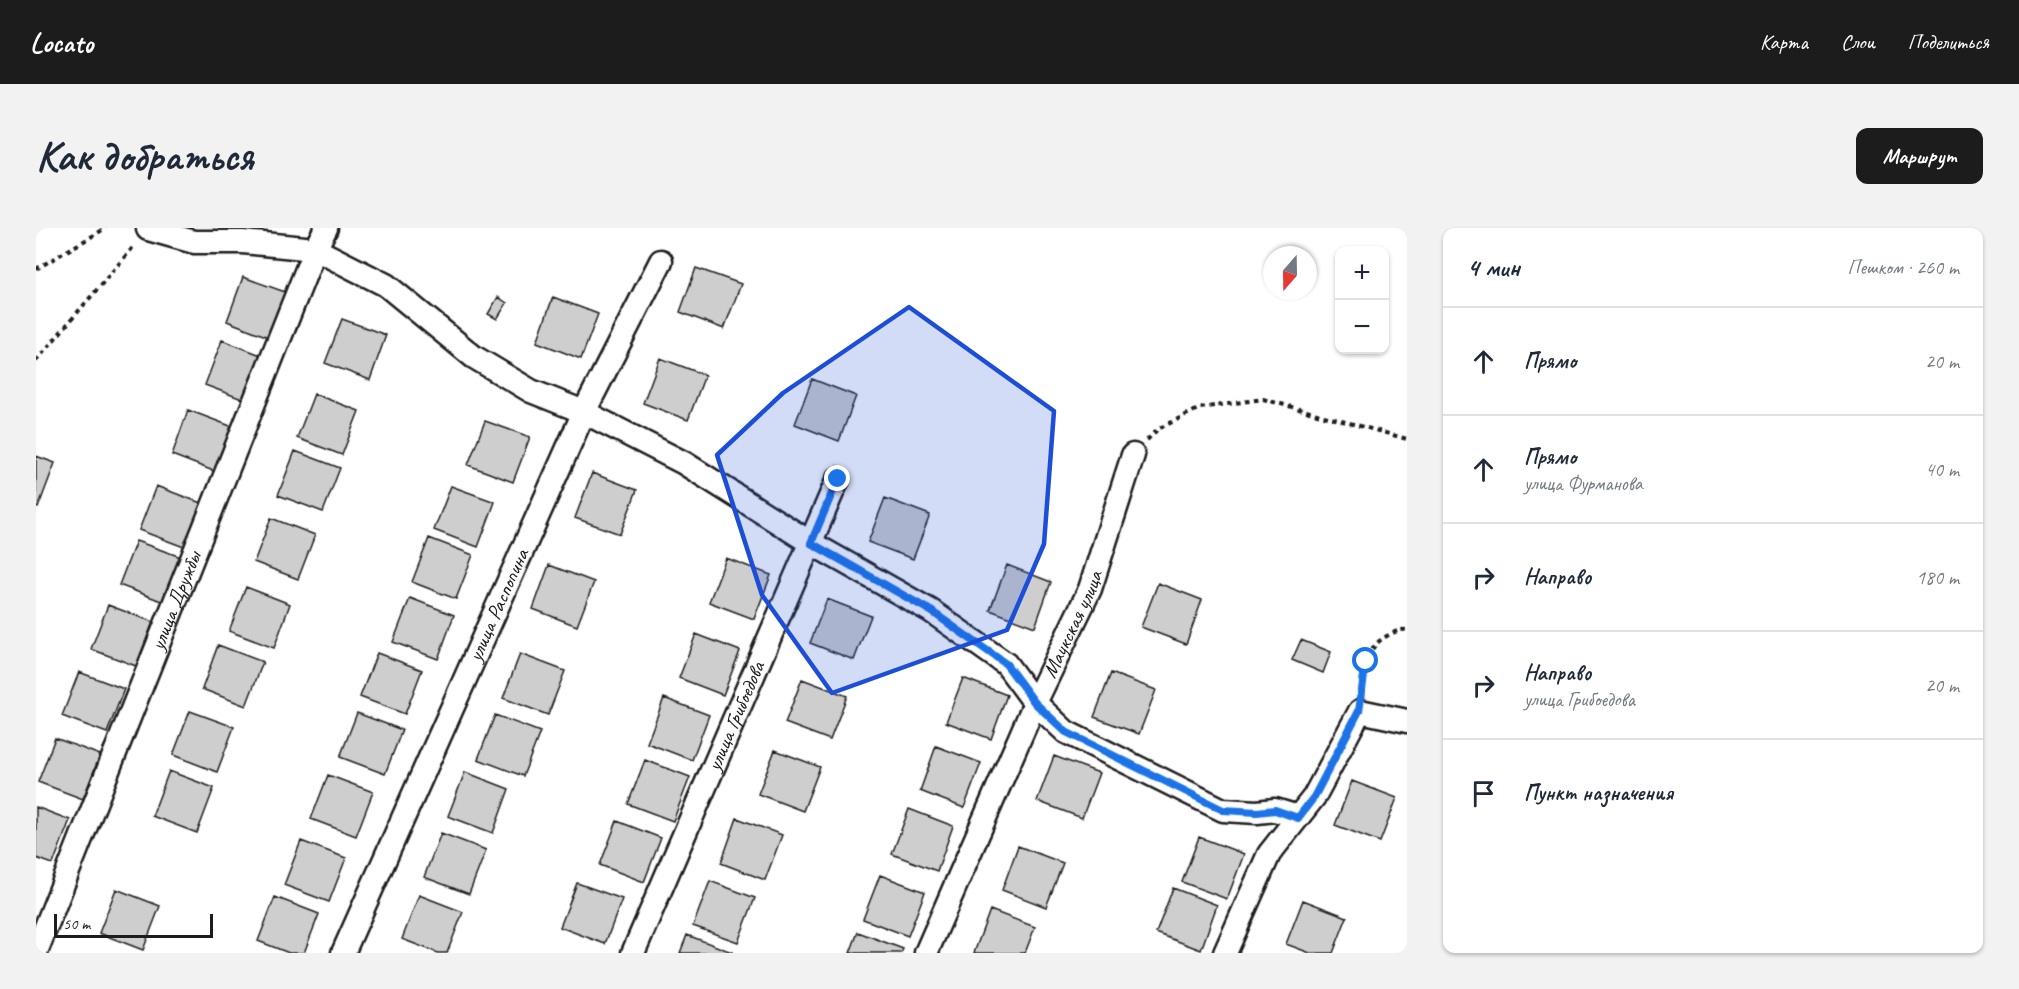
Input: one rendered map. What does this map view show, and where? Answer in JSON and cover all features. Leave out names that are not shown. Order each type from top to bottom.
[{"type":"street","name":"улица Дружбы","points":[[36,952],[315,249],[326,228]]},
{"type":"street","points":[[148,229],[194,242],[243,242],[315,249],[386,285],[474,357],[531,391],[584,412],[684,463],[811,543],[931,611],[1006,664],[1035,703],[1066,732],[1223,810],[1257,812],[1275,810],[1298,818]]},
{"type":"street","name":"улица Распопина","points":[[343,953],[584,412],[661,261]]},
{"type":"street","name":"Маукская улица","points":[[926,953],[1035,703],[1090,589],[1133,455]]},
{"type":"street","name":"улица Грибоедова","points":[[633,953],[838,479]]},
{"type":"street","points":[[1225,953],[1269,854],[1314,797],[1359,711],[1407,721]]},
{"type":"path","points":[[36,269],[106,228]]},
{"type":"path","points":[[36,362],[148,229]]},
{"type":"path","points":[[1133,455],[1158,429],[1200,408],[1263,399],[1407,439]]},
{"type":"path","points":[[1359,711],[1366,661],[1377,640],[1402,629],[1407,630]]},
{"type":"highlighted area","points":[[909,307],[1054,411],[1044,544],[1007,630],[832,693],[762,595],[717,455],[783,393]]},
{"type":"building","points":[[696,268],[741,284],[724,329],[680,312]]},
{"type":"building","points":[[243,277],[288,293],[271,338],[227,321]]},
{"type":"building","points":[[498,297],[507,303],[497,319],[488,314]]},
{"type":"building","points":[[553,297],[598,314],[581,359],[537,342]]},
{"type":"building","points":[[342,319],[386,335],[370,380],[325,363]]},
{"type":"building","points":[[222,340],[266,357],[250,402],[205,385]]},
{"type":"building","points":[[660,358],[705,375],[688,420],[643,403]]},
{"type":"building","points":[[812,379],[856,396],[839,441],[795,424]]},
{"type":"building","points":[[314,394],[359,411],[342,455],[297,438]]},
{"type":"building","points":[[188,410],[233,427],[216,472],[172,455]]},
{"type":"building","points":[[485,421],[530,437],[513,482],[468,465]]},
{"type":"building","points":[[295,451],[340,468],[323,512],[278,495]]},
{"type":"building","points":[[36,456],[55,463],[38,508],[36,507]]},
{"type":"building","points":[[592,473],[637,490],[620,534],[575,518]]},
{"type":"building","points":[[156,486],[201,503],[184,547],[139,530]]},
{"type":"building","points":[[451,486],[495,502],[478,547],[434,530]]},
{"type":"building","points":[[885,498],[930,515],[913,559],[868,542]]},
{"type":"building","points":[[271,518],[315,535],[298,579],[254,562]]},
{"type":"building","points":[[429,538],[473,555],[456,599],[412,582]]},
{"type":"building","points":[[136,541],[181,557],[164,602],[119,585]]},
{"type":"building","points":[[726,558],[771,575],[754,619],[709,602]]},
{"type":"building","points":[[549,565],[594,582],[577,626],[533,609]]},
{"type":"building","points":[[1007,565],[1051,582],[1035,627],[990,610]]},
{"type":"building","points":[[1158,583],[1202,600],[1186,644],[1141,627]]},
{"type":"building","points":[[246,587],[290,604],[274,648],[229,631]]},
{"type":"building","points":[[410,598],[454,615],[438,659],[393,642]]},
{"type":"building","points":[[827,599],[871,616],[854,660],[810,643]]},
{"type":"building","points":[[108,605],[153,622],[136,666],[91,649]]},
{"type":"building","points":[[696,634],[740,651],[723,695],[679,678]]},
{"type":"building","points":[[1301,640],[1331,652],[1323,673],[1292,660]]},
{"type":"building","points":[[218,645],[263,662],[246,706],[202,689]]},
{"type":"building","points":[[377,653],[422,670],[405,714],[360,697]]},
{"type":"building","points":[[520,654],[565,671],[548,715],[503,698]]},
{"type":"building","points":[[79,672],[124,689],[107,733],[62,716]]},
{"type":"building","points":[[1111,673],[1156,690],[1139,734],[1094,717]]},
{"type":"building","points":[[963,678],[1007,695],[991,739],[946,722]]},
{"type":"building","points":[[802,679],[847,696],[830,740],[785,723]]},
{"type":"building","points":[[664,698],[709,715],[692,760],[647,743]]},
{"type":"building","points":[[190,711],[234,727],[217,772],[173,755]]},
{"type":"building","points":[[357,713],[402,730],[385,774],[340,757]]},
{"type":"building","points":[[495,715],[540,732],[523,776],[478,759]]},
{"type":"building","points":[[55,738],[100,755],[83,799],[38,782]]},
{"type":"building","points":[[936,746],[981,763],[964,808],[920,791]]},
{"type":"building","points":[[775,750],[820,767],[803,811],[758,794]]},
{"type":"building","points":[[1054,756],[1099,773],[1082,818],[1037,801]]},
{"type":"building","points":[[645,760],[690,777],[673,821],[628,804]]},
{"type":"building","points":[[169,771],[214,788],[197,833],[152,816]]},
{"type":"building","points":[[465,772],[509,789],[493,833],[448,816]]},
{"type":"building","points":[[328,775],[373,792],[356,836],[311,819]]},
{"type":"building","points":[[1352,781],[1397,798],[1380,842],[1335,825]]},
{"type":"building","points":[[36,807],[70,820],[53,864],[36,858]]},
{"type":"building","points":[[909,809],[953,826],[937,871],[892,854]]},
{"type":"building","points":[[737,818],[782,835],[765,880],[721,863]]},
{"type":"building","points":[[617,821],[661,838],[644,882],[600,865]]},
{"type":"building","points":[[441,833],[486,850],[469,894],[424,877]]},
{"type":"building","points":[[1199,837],[1244,854],[1227,899],[1182,882]]},
{"type":"building","points":[[301,841],[346,858],[329,902],[284,885]]},
{"type":"building","points":[[1018,846],[1063,863],[1046,907],[1002,890]]},
{"type":"building","points":[[880,875],[925,892],[908,936],[863,919]]},
{"type":"building","points":[[710,881],[755,898],[738,942],[693,926]]},
{"type":"building","points":[[577,883],[622,899],[605,944],[560,927]]},
{"type":"building","points":[[1173,888],[1217,905],[1201,950],[1156,933]]},
{"type":"building","points":[[116,889],[160,906],[143,950],[99,933]]},
{"type":"building","points":[[419,895],[463,912],[447,953],[438,953],[402,939]]},
{"type":"building","points":[[275,897],[319,914],[304,953],[289,953],[258,941]]},
{"type":"building","points":[[1303,900],[1347,917],[1333,953],[1310,953],[1286,944]]},
{"type":"building","points":[[990,910],[1035,927],[1025,953],[974,953]]},
{"type":"building","points":[[858,932],[903,949],[901,953],[850,953]]},
{"type":"building","points":[[687,935],[732,952],[680,953]]},
{"type":"route","points":[[838,479],[811,543],[931,611],[1006,664],[1035,703],[1066,732],[1223,810],[1257,812],[1275,810],[1298,818],[1314,797],[1359,711],[1366,661]]}]
